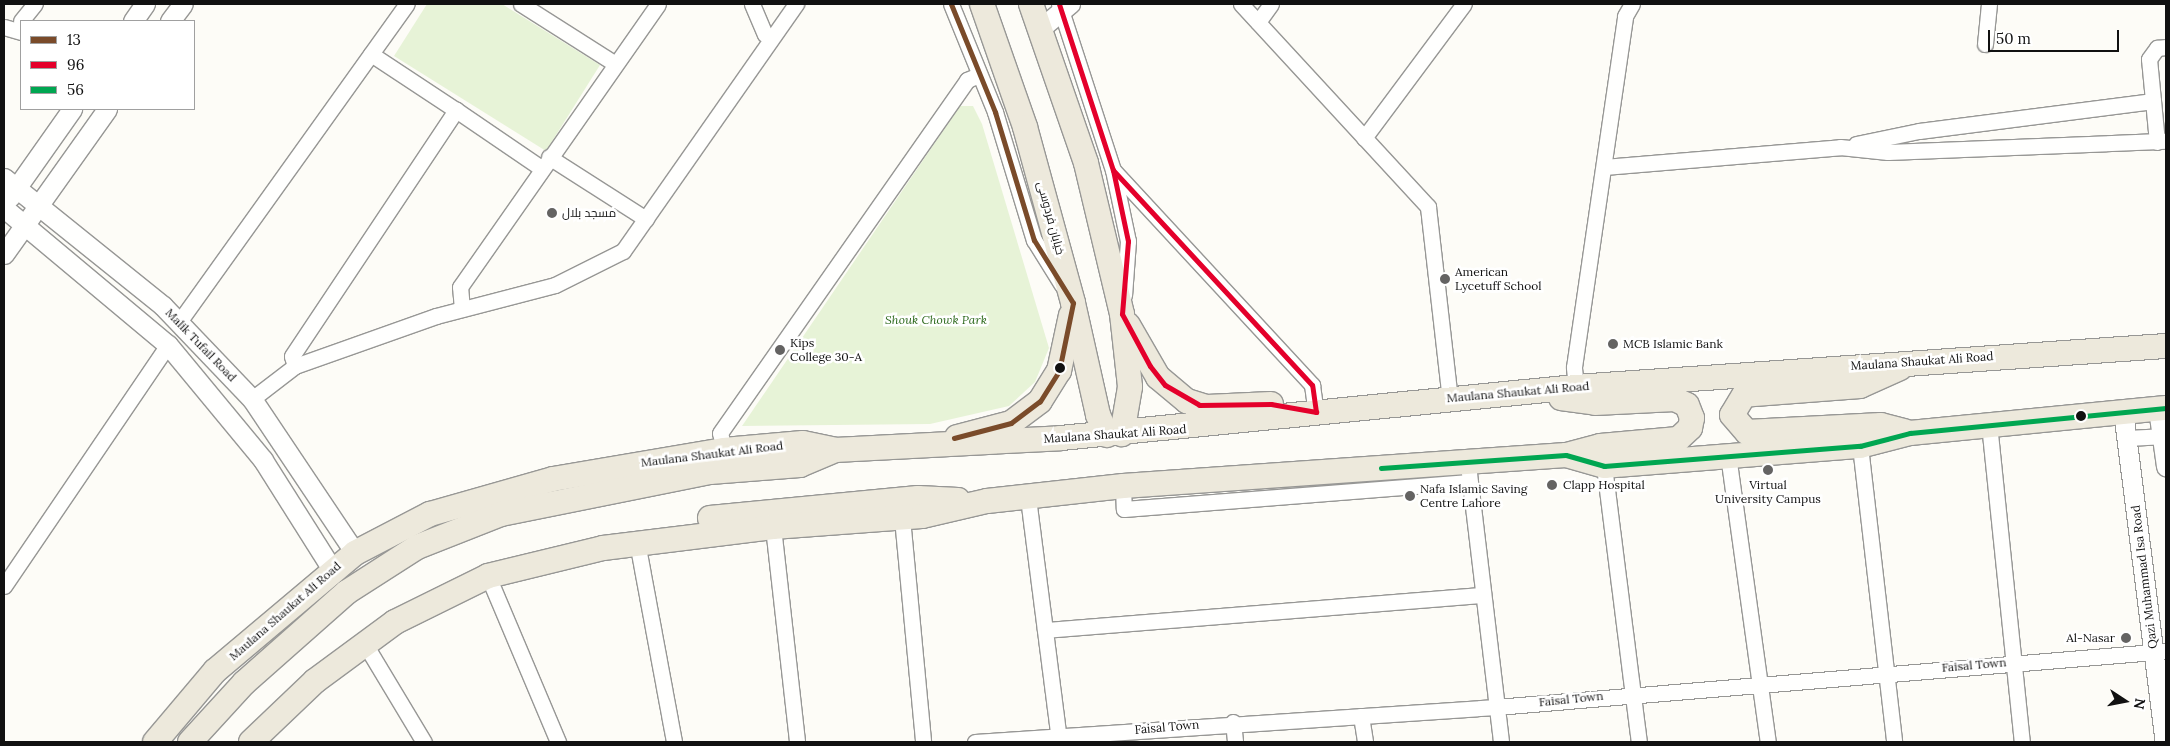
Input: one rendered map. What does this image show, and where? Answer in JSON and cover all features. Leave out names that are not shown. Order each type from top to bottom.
[{"type":"main road","name":"خیابان فردوسی","points":[[982,4],[1025,126],[1074,303],[1098,414],[1115,434]]},
{"type":"main road","points":[[1031,4],[1041,28],[1086,163],[1122,314],[1130,387],[1115,434]]},
{"type":"main road","points":[[929,446],[989,425],[1011,423],[1040,401],[1059,371],[1074,303]]},
{"type":"main road","points":[[1122,314],[1158,377],[1187,401],[1207,408],[1271,404],[1316,412]]},
{"type":"main road","name":"Maulana Shaukat Ali Road","points":[[155,742],[215,672],[332,568],[355,553],[430,514],[484,497],[605,469],[724,450],[802,442],[835,450],[1115,434],[1576,387],[2159,343]]},
{"type":"main road","points":[[1910,433],[1881,425],[1747,432],[1732,415],[1744,395],[1860,386],[1913,362]]},
{"type":"main road","points":[[233,742],[338,646],[434,584],[469,569],[710,518],[918,498],[986,501],[1028,498],[1123,486],[1468,472],[1566,455],[1600,446],[1678,439],[1690,428],[1690,410],[1675,399],[1595,403],[1524,392]]},
{"type":"main road","points":[[1566,455],[1604,466],[1860,446],[1910,433],[2162,408]]},
{"type":"main road","points":[[190,742],[244,683],[347,592],[417,547],[501,514],[684,477],[800,465],[835,450]]},
{"type":"main road","points":[[251,742],[315,681],[394,622],[488,576],[637,542],[773,527],[902,518],[986,501]]},
{"type":"street","points":[[22,20],[35,4]]},
{"type":"street","points":[[134,20],[145,4]]},
{"type":"street","points":[[171,20],[183,4]]},
{"type":"street","points":[[179,322],[407,4]]},
{"type":"street","points":[[462,309],[460,287],[614,63],[658,4]]},
{"type":"street","points":[[752,4],[765,34],[771,38]]},
{"type":"street","points":[[252,399],[295,366],[462,309],[555,285],[593,269],[623,251],[796,4]]},
{"type":"street","points":[[951,4],[979,76],[1034,240],[1074,303]]},
{"type":"street","points":[[1241,4],[1428,207],[1450,399]]},
{"type":"street","points":[[1258,22],[1271,4]]},
{"type":"street","points":[[1364,138],[1464,4]]},
{"type":"street","points":[[1576,387],[1574,367],[1625,16],[1632,4]]},
{"type":"street","points":[[1985,44],[1989,4]]},
{"type":"street","points":[[526,5],[614,63]]},
{"type":"street","points":[[1041,28],[1064,7],[1112,170],[1128,242],[1122,314]]},
{"type":"street","points":[[1840,147],[1888,152],[2162,142],[2153,101],[2149,59],[2157,48],[2166,47]]},
{"type":"street","points":[[371,54],[456,110],[646,220]]},
{"type":"street","points":[[724,450],[720,433],[967,80],[979,76]]},
{"type":"street","points":[[1604,167],[1840,147],[1919,131],[2153,101]]},
{"type":"street","points":[[4,207],[10,183],[71,110]]},
{"type":"street","points":[[4,254],[24,223],[106,110]]},
{"type":"street","points":[[295,366],[292,356],[456,110]]},
{"type":"street","points":[[1112,170],[1312,385],[1316,412]]},
{"type":"street","name":"Malik Tufail Road","points":[[10,183],[39,204],[179,322],[252,399],[355,553]]},
{"type":"street","name":"Malik Tufail Road","points":[[4,207],[168,345],[264,460],[332,568]]},
{"type":"street","points":[[4,586],[168,345]]},
{"type":"street","points":[[2162,408],[2166,466]]},
{"type":"street","name":"Qazi Muhammad Isa Road","points":[[2122,411],[2159,651],[2165,742]]},
{"type":"street","points":[[1989,424],[2011,662],[2022,742]]},
{"type":"street","points":[[2127,438],[2164,436]]},
{"type":"street","points":[[1860,446],[1883,672],[1894,742]]},
{"type":"street","points":[[1728,455],[1768,742]]},
{"type":"street","points":[[1604,466],[1639,742]]},
{"type":"street","points":[[1468,472],[1480,595],[1501,742]]},
{"type":"street","points":[[1028,498],[1058,733]]},
{"type":"street","points":[[902,518],[923,742]]},
{"type":"street","points":[[773,527],[797,742]]},
{"type":"street","points":[[637,542],[674,742]]},
{"type":"street","points":[[488,576],[558,742]]},
{"type":"street","points":[[1045,630],[1480,595]]},
{"type":"street","points":[[365,644],[424,742]]},
{"type":"street","name":"Faisal Town","points":[[981,742],[1058,733],[1109,737],[1232,722],[1496,707],[1632,692],[2159,651]]},
{"type":"street","points":[[1361,716],[1365,742]]},
{"type":"street","points":[[1232,722],[1235,742]]},
{"type":"green space","points":[[427,4],[502,4],[600,65],[546,151],[394,56]]},
{"type":"green space","name":"Shouk Chowk Park","points":[[960,106],[973,106],[982,124],[1049,348],[1035,382],[1009,406],[930,424],[742,426]]},
{"type":"transit line","name":"13","points":[[951,4],[995,112],[1034,240],[1073,303],[1059,371],[1040,401],[1011,423],[954,438]]},
{"type":"transit line","name":"96","points":[[1059,4],[1113,170],[1128,241],[1122,314],[1150,366],[1165,385],[1199,405],[1271,404],[1316,412],[1312,385],[1113,170]]},
{"type":"transit line","name":"56","points":[[1381,468],[1566,455],[1604,466],[1860,446],[1910,433],[2166,408]]},
{"type":"place","name":"مسجد بلال","points":[[552,213]]},
{"type":"place","name":"American Lycetuff School","points":[[1445,279]]},
{"type":"place","name":"MCB Islamic Bank","points":[[1613,344]]},
{"type":"place","name":"Kips College 30-A","points":[[780,350]]},
{"type":"place","name":"Virtual University Campus","points":[[1768,470]]},
{"type":"place","name":"Clapp Hospital","points":[[1552,485]]},
{"type":"place","name":"Nafa Islamic Saving Centre Lahore","points":[[1410,496]]},
{"type":"place","name":"Al-Nasar","points":[[2126,638]]}]
